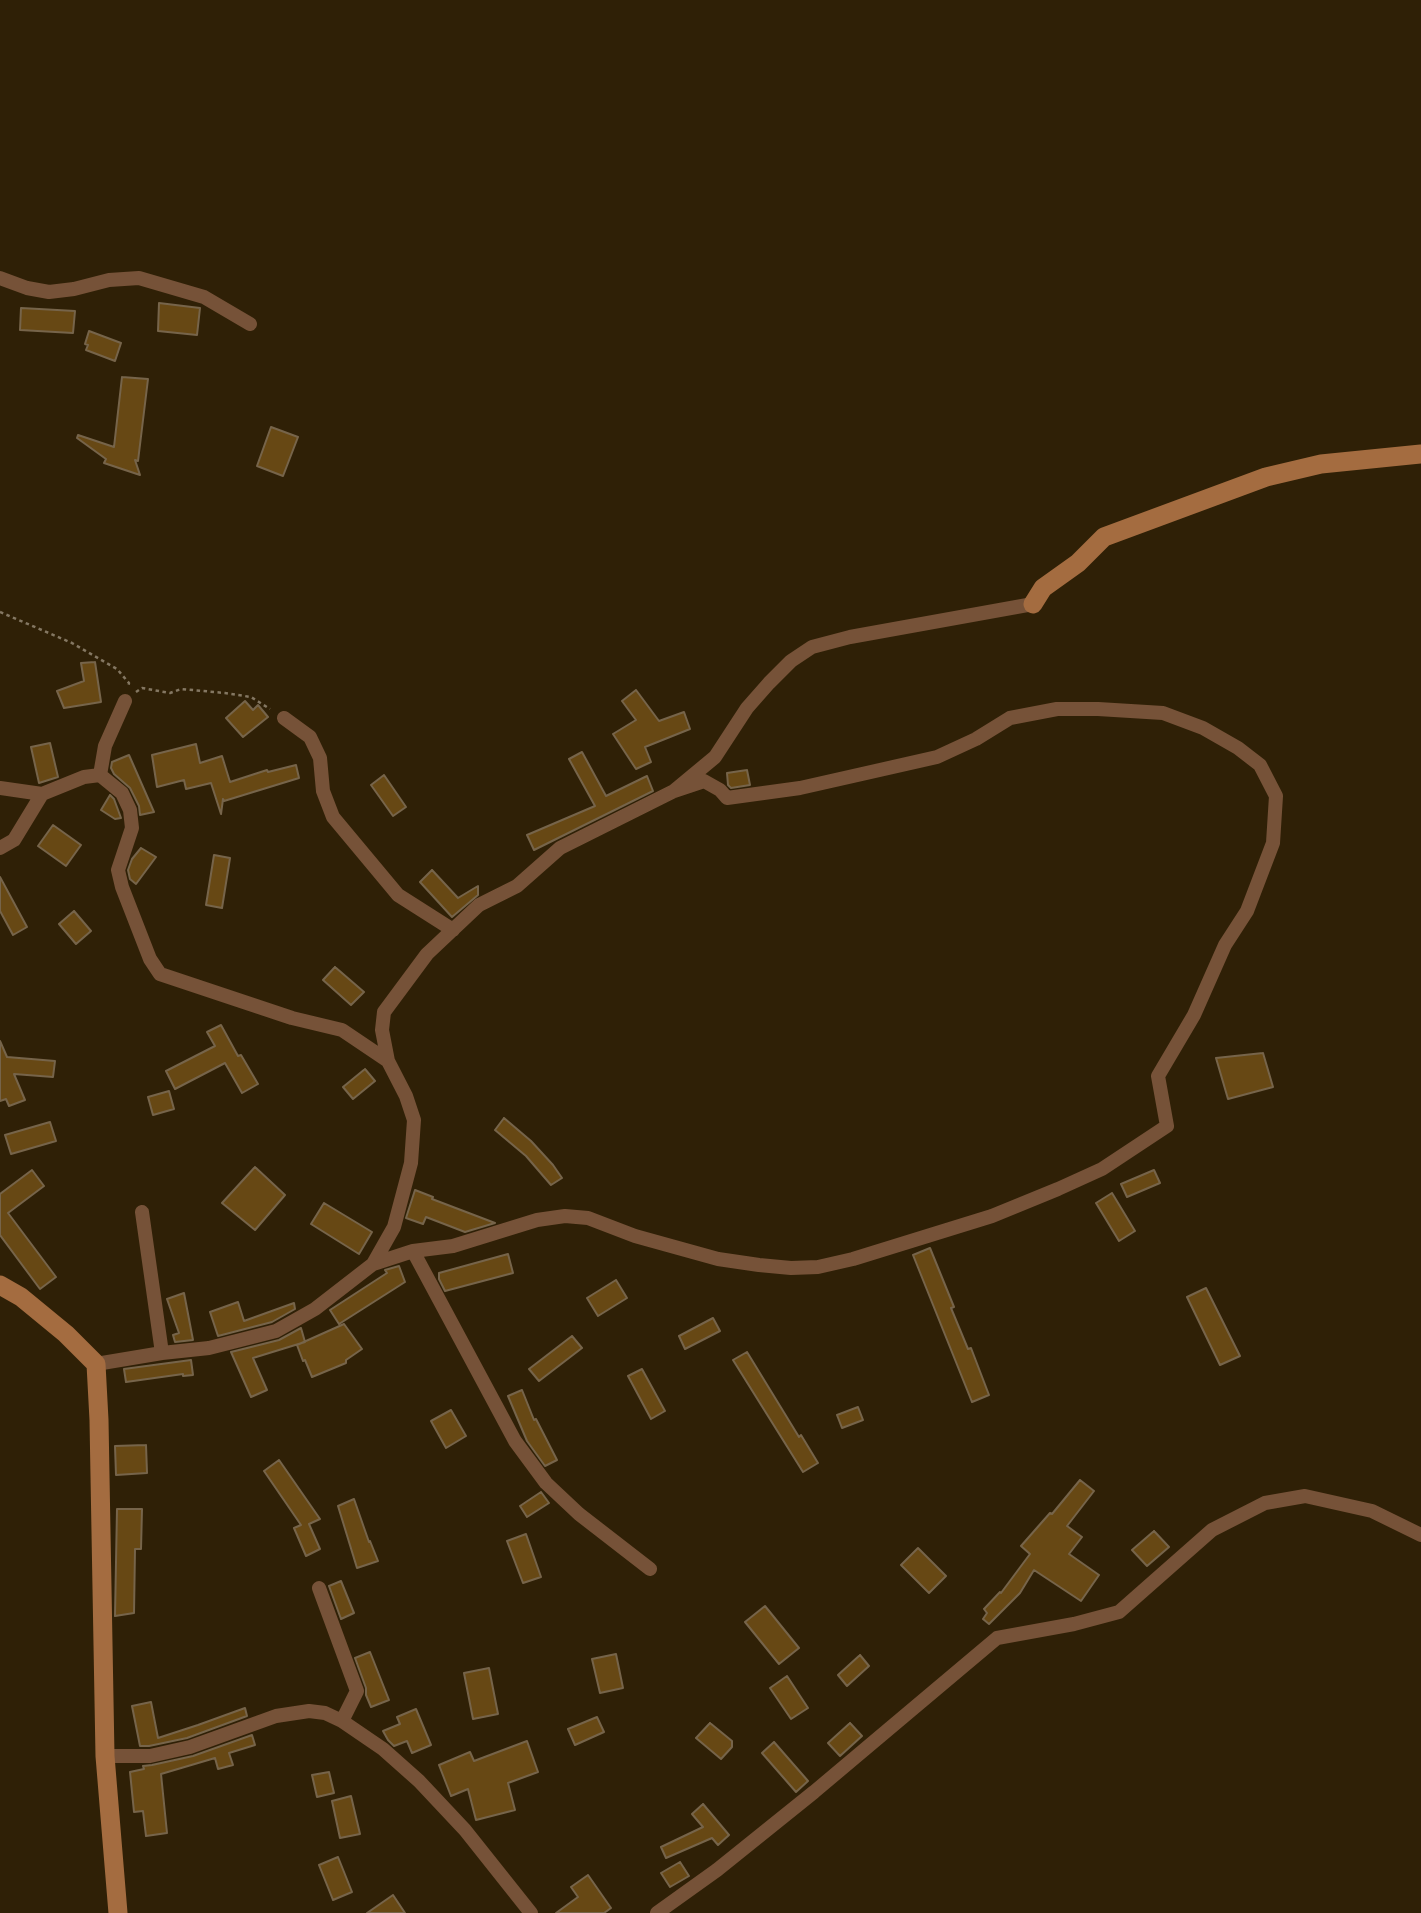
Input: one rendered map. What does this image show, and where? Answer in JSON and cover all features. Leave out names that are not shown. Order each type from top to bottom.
[{"type":"street","points":[[0,278],[27,288],[49,292],[74,289],[109,279],[139,278],[204,297],[250,324]]},
{"type":"street","points":[[674,791],[715,757],[747,708],[783,668],[812,647],[850,637],[1033,604],[1043,588],[1078,562],[1104,537],[1266,477],[1321,464],[1421,454]]},
{"type":"street","points":[[100,775],[104,746],[125,701]]},
{"type":"street","points":[[96,1364],[209,1348],[276,1331],[315,1308],[373,1264],[413,1251],[453,1246],[537,1220],[565,1216],[588,1218],[635,1236],[718,1259],[791,1268],[818,1267],[853,1259],[992,1216],[1102,1169],[1167,1126],[1158,1076],[1194,1015],[1225,945],[1247,911],[1273,843],[1276,796],[1259,765],[1238,748],[1203,728],[1163,713],[1057,709],[1010,718],[976,739],[937,757],[800,788],[727,798],[720,790],[704,781],[674,791],[560,848],[517,886],[479,905],[427,954],[384,1012],[382,1030],[388,1061],[407,1096],[414,1119],[411,1163],[394,1227],[373,1264]]},
{"type":"street","points":[[284,718],[310,737],[320,758],[323,791],[333,817],[398,895],[453,930]]},
{"type":"street","points":[[0,788],[42,794],[84,777],[100,775],[121,793],[130,810],[132,828],[118,870],[150,958],[160,974],[292,1018],[342,1030],[388,1061]]},
{"type":"street","points":[[0,849],[14,841],[42,794]]},
{"type":"street","points":[[142,1212],[162,1353]]},
{"type":"street","points":[[413,1251],[515,1441],[546,1483],[579,1514],[650,1569]]},
{"type":"street","points":[[0,1285],[21,1297],[66,1334],[96,1364],[105,1756],[118,1913]]},
{"type":"street","points":[[657,1913],[717,1870],[814,1793],[997,1638],[1074,1624],[1119,1612],[1212,1530],[1265,1503],[1305,1496],[1372,1511],[1421,1535]]},
{"type":"street","points":[[319,1588],[357,1691],[342,1721]]},
{"type":"street","points":[[105,1756],[150,1756],[190,1747],[276,1716],[309,1711],[325,1713],[342,1721],[383,1749],[419,1781],[465,1830],[531,1913]]},
{"type":"path","points":[[0,612],[72,643],[117,669],[129,683],[125,701]]},
{"type":"path","points":[[125,701],[142,688],[170,694],[181,689],[225,693],[251,697],[284,718]]},
{"type":"building","points":[[159,303],[200,308],[197,335],[158,331]]},
{"type":"building","points":[[21,308],[75,311],[73,333],[20,330]]},
{"type":"building","points":[[89,331],[121,343],[115,361],[86,350]]},
{"type":"building","points":[[122,377],[148,379],[138,461],[135,460],[140,475],[104,463],[106,459],[77,438],[78,435],[114,447]]},
{"type":"building","points":[[271,427],[298,437],[283,476],[257,466]]},
{"type":"building","points":[[95,662],[101,702],[64,708],[57,691],[84,681],[81,663]]},
{"type":"building","points":[[636,690],[659,721],[684,712],[690,729],[645,747],[651,762],[636,769],[613,734],[636,720],[622,701]]},
{"type":"building","points":[[245,701],[253,710],[258,705],[268,717],[243,737],[226,718]]},
{"type":"building","points":[[50,743],[58,777],[39,783],[31,747]]},
{"type":"building","points":[[196,744],[200,763],[222,756],[230,782],[267,770],[268,772],[296,765],[299,778],[224,801],[223,799],[221,814],[211,783],[186,789],[184,780],[157,787],[152,755]]},
{"type":"building","points":[[582,752],[606,796],[647,776],[653,791],[534,850],[527,835],[595,806],[569,759]]},
{"type":"building","points":[[129,755],[154,812],[140,815],[139,806],[130,788],[111,768],[112,762]]},
{"type":"building","points":[[747,770],[750,785],[731,788],[728,785],[727,773]]},
{"type":"building","points":[[384,775],[406,807],[393,816],[371,785]]},
{"type":"building","points":[[110,795],[121,818],[115,819],[101,810]]},
{"type":"building","points":[[53,825],[81,845],[66,866],[38,846]]},
{"type":"building","points":[[141,848],[156,857],[136,884],[130,879],[128,870],[132,859]]},
{"type":"building","points":[[214,855],[230,858],[222,908],[206,905]]},
{"type":"building","points":[[432,870],[458,898],[478,886],[478,895],[452,917],[420,882]]},
{"type":"building","points":[[0,877],[27,927],[13,935],[0,911]]},
{"type":"building","points":[[74,911],[91,931],[76,944],[59,924]]},
{"type":"building","points":[[335,967],[364,992],[351,1005],[323,980]]},
{"type":"building","points":[[221,1025],[258,1084],[242,1093],[225,1063],[175,1089],[166,1071],[215,1046],[207,1032]]},
{"type":"building","points":[[0,1041],[7,1057],[55,1061],[53,1077],[14,1074],[25,1100],[9,1106],[6,1099],[0,1101]]},
{"type":"building","points":[[1263,1053],[1273,1087],[1228,1099],[1216,1058]]},
{"type":"building","points":[[365,1069],[375,1081],[353,1099],[343,1087]]},
{"type":"building","points":[[169,1091],[174,1109],[153,1115],[148,1097]]},
{"type":"building","points":[[504,1118],[531,1141],[562,1178],[551,1185],[526,1156],[495,1130]]},
{"type":"building","points":[[50,1122],[56,1141],[11,1154],[5,1135]]},
{"type":"building","points":[[255,1167],[285,1195],[255,1230],[222,1203]]},
{"type":"building","points":[[32,1170],[44,1186],[8,1213],[56,1277],[40,1289],[0,1235],[0,1194]]},
{"type":"building","points":[[1154,1170],[1160,1183],[1127,1197],[1121,1184]]},
{"type":"building","points":[[415,1190],[495,1223],[465,1232],[426,1217],[423,1224],[406,1218]]},
{"type":"building","points":[[1112,1193],[1135,1231],[1119,1241],[1096,1203]]},
{"type":"building","points":[[324,1203],[372,1232],[359,1254],[311,1224]]},
{"type":"building","points":[[930,1248],[954,1307],[951,1308],[968,1349],[971,1348],[989,1395],[972,1402],[913,1255]]},
{"type":"building","points":[[508,1254],[513,1273],[445,1291],[439,1279],[439,1273]]},
{"type":"building","points":[[399,1266],[405,1282],[339,1324],[330,1310],[387,1273],[385,1270]]},
{"type":"building","points":[[616,1280],[627,1298],[598,1316],[587,1298]]},
{"type":"building","points":[[1206,1288],[1240,1356],[1220,1365],[1187,1297]]},
{"type":"building","points":[[184,1293],[193,1340],[175,1342],[173,1335],[179,1333],[167,1299]]},
{"type":"building","points":[[238,1302],[244,1321],[294,1303],[295,1309],[272,1322],[218,1336],[210,1312]]},
{"type":"building","points":[[713,1318],[720,1331],[685,1349],[679,1336]]},
{"type":"building","points":[[344,1324],[362,1349],[346,1360],[346,1363],[312,1377],[297,1345]]},
{"type":"building","points":[[301,1328],[305,1342],[253,1358],[267,1390],[251,1397],[231,1352],[279,1340]]},
{"type":"building","points":[[572,1336],[582,1348],[539,1381],[529,1369]]},
{"type":"building","points":[[747,1352],[818,1463],[803,1472],[733,1360]]},
{"type":"building","points":[[191,1360],[193,1375],[126,1382],[124,1369]]},
{"type":"building","points":[[642,1369],[665,1411],[651,1419],[628,1376]]},
{"type":"building","points":[[522,1390],[534,1420],[536,1419],[557,1460],[545,1466],[527,1441],[508,1396]]},
{"type":"building","points":[[858,1407],[863,1420],[842,1428],[837,1415]]},
{"type":"building","points":[[451,1410],[466,1436],[446,1448],[431,1421]]},
{"type":"building","points":[[146,1445],[147,1473],[116,1475],[115,1446]]},
{"type":"building","points":[[279,1460],[320,1519],[309,1524],[320,1549],[306,1556],[294,1528],[301,1525],[264,1471]]},
{"type":"building","points":[[1080,1480],[1094,1491],[1067,1526],[1082,1537],[1069,1554],[1099,1575],[1081,1601],[1034,1570],[1020,1593],[989,1624],[983,1619],[987,1613],[984,1609],[1001,1593],[1030,1554],[1021,1546]]},
{"type":"building","points":[[541,1492],[549,1503],[527,1517],[520,1506]]},
{"type":"building","points":[[354,1499],[378,1561],[357,1568],[338,1506]]},
{"type":"building","points":[[117,1509],[142,1509],[141,1549],[135,1549],[134,1613],[115,1616]]},
{"type":"building","points":[[1154,1531],[1169,1547],[1147,1566],[1132,1550]]},
{"type":"building","points":[[526,1534],[541,1577],[523,1583],[507,1541]]},
{"type":"building","points":[[918,1548],[946,1576],[929,1593],[901,1565]]},
{"type":"building","points":[[341,1581],[354,1613],[341,1619],[329,1586]]},
{"type":"building","points":[[765,1606],[799,1648],[779,1664],[745,1622]]},
{"type":"building","points":[[370,1652],[389,1700],[371,1707],[355,1658]]},
{"type":"building","points":[[616,1654],[623,1688],[600,1693],[592,1659]]},
{"type":"building","points":[[860,1655],[869,1666],[847,1686],[838,1675]]},
{"type":"building","points":[[489,1668],[498,1714],[473,1719],[464,1673]]},
{"type":"building","points":[[787,1676],[808,1708],[791,1719],[770,1688]]},
{"type":"building","points":[[151,1702],[158,1738],[245,1708],[247,1716],[187,1738],[140,1746],[132,1706]]},
{"type":"building","points":[[416,1709],[431,1745],[412,1753],[407,1741],[394,1746],[383,1731],[400,1724],[397,1717]]},
{"type":"building","points":[[597,1717],[604,1732],[575,1745],[568,1729]]},
{"type":"building","points":[[710,1723],[732,1741],[732,1747],[721,1759],[696,1738]]},
{"type":"building","points":[[850,1723],[862,1736],[840,1756],[828,1743]]},
{"type":"building","points":[[252,1735],[255,1745],[229,1753],[233,1765],[218,1769],[215,1758],[161,1774],[167,1833],[146,1836],[143,1811],[134,1812],[130,1772],[144,1769],[143,1766],[193,1756]]},
{"type":"building","points":[[527,1741],[538,1772],[508,1783],[515,1810],[476,1820],[468,1789],[451,1796],[439,1765],[470,1752],[474,1761]]},
{"type":"building","points":[[774,1742],[808,1781],[796,1792],[762,1753]]},
{"type":"building","points":[[329,1772],[334,1793],[317,1797],[312,1775]]},
{"type":"building","points":[[351,1796],[360,1834],[340,1838],[332,1801]]},
{"type":"building","points":[[703,1804],[729,1835],[718,1845],[712,1838],[666,1858],[661,1847],[703,1827],[692,1814]]},
{"type":"building","points":[[338,1857],[352,1892],[333,1900],[319,1865]]},
{"type":"building","points":[[680,1862],[689,1876],[670,1887],[661,1873]]},
{"type":"building","points":[[588,1875],[611,1908],[604,1913],[556,1913],[578,1897],[571,1887]]},
{"type":"building","points":[[393,1895],[405,1913],[367,1913]]}]
